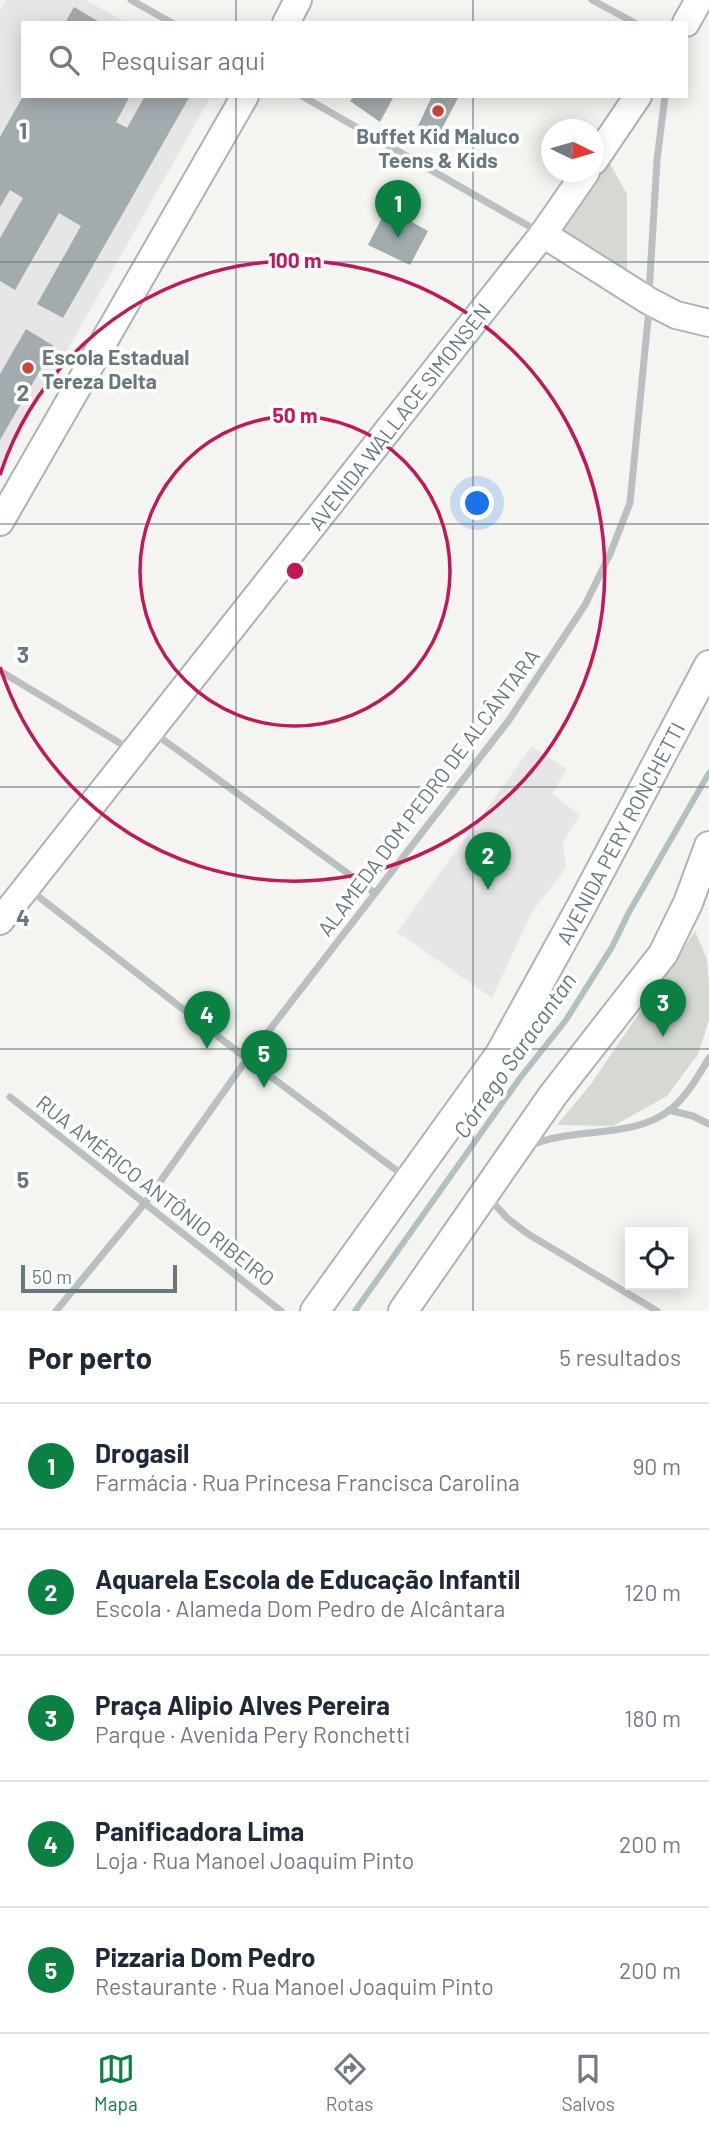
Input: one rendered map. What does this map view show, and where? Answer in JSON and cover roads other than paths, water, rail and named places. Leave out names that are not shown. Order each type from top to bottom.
[{"type":"main road","name":"AVENIDA PERY RONCHETTI","points":[[315,1311],[495,1062],[709,665]]},
{"type":"main road","points":[[403,1311],[553,1095],[663,954],[688,903],[709,846]]},
{"type":"street","points":[[131,0],[168,21]]},
{"type":"street","points":[[287,21],[298,0]]},
{"type":"street","points":[[593,0],[631,21]]},
{"type":"street","points":[[687,21],[699,0]]},
{"type":"street","points":[[0,522],[244,98]]},
{"type":"street","points":[[305,98],[543,234],[649,301],[676,315],[709,323]]},
{"type":"street","points":[[604,145],[637,98]]},
{"type":"street","name":"ALAMEDA DOM PEDRO DE ALCÂNTARA","points":[[56,1311],[145,1203],[247,1059],[509,720],[585,605],[610,554],[630,503],[649,301],[657,160],[665,98]]},
{"type":"street","name":"AVENIDA WALLACE SIMONSEN","points":[[0,921],[543,234],[579,182]]},
{"type":"street","points":[[0,671],[133,751]]},
{"type":"street","points":[[150,730],[375,893]]},
{"type":"street","points":[[27,887],[247,1059],[410,1180]]},
{"type":"street","points":[[657,1311],[528,1234],[507,1218],[492,1182],[517,1154],[546,1139],[621,1129],[645,1122],[669,1110],[692,1087],[709,1058]]},
{"type":"street","name":"RUA AMÉRICO ANTÔNIO RIBEIRO","points":[[10,1097],[281,1311]]},
{"type":"street","points":[[669,1110],[693,1116],[709,1124]]},
{"type":"waterway","name":"Córrego Saracantan","points":[[355,1311],[520,1078],[566,1020],[612,947],[709,773]]},
{"type":"place","name":"Buffet Kid Maluco Teens & Kids","points":[[438,111]]},
{"type":"place","name":"Drogasil","points":[[398,238]]},
{"type":"place","name":"Escola Estadual Tereza Delta","points":[[28,368]]},
{"type":"place","name":"Aquarela Escola de Educação Infantil","points":[[488,890]]},
{"type":"place","name":"Praça Alipio Alves Pereira","points":[[663,1037]]},
{"type":"place","name":"Panificadora Lima","points":[[207,1049]]},
{"type":"place","name":"Pizzaria Dom Pedro","points":[[264,1088]]}]
